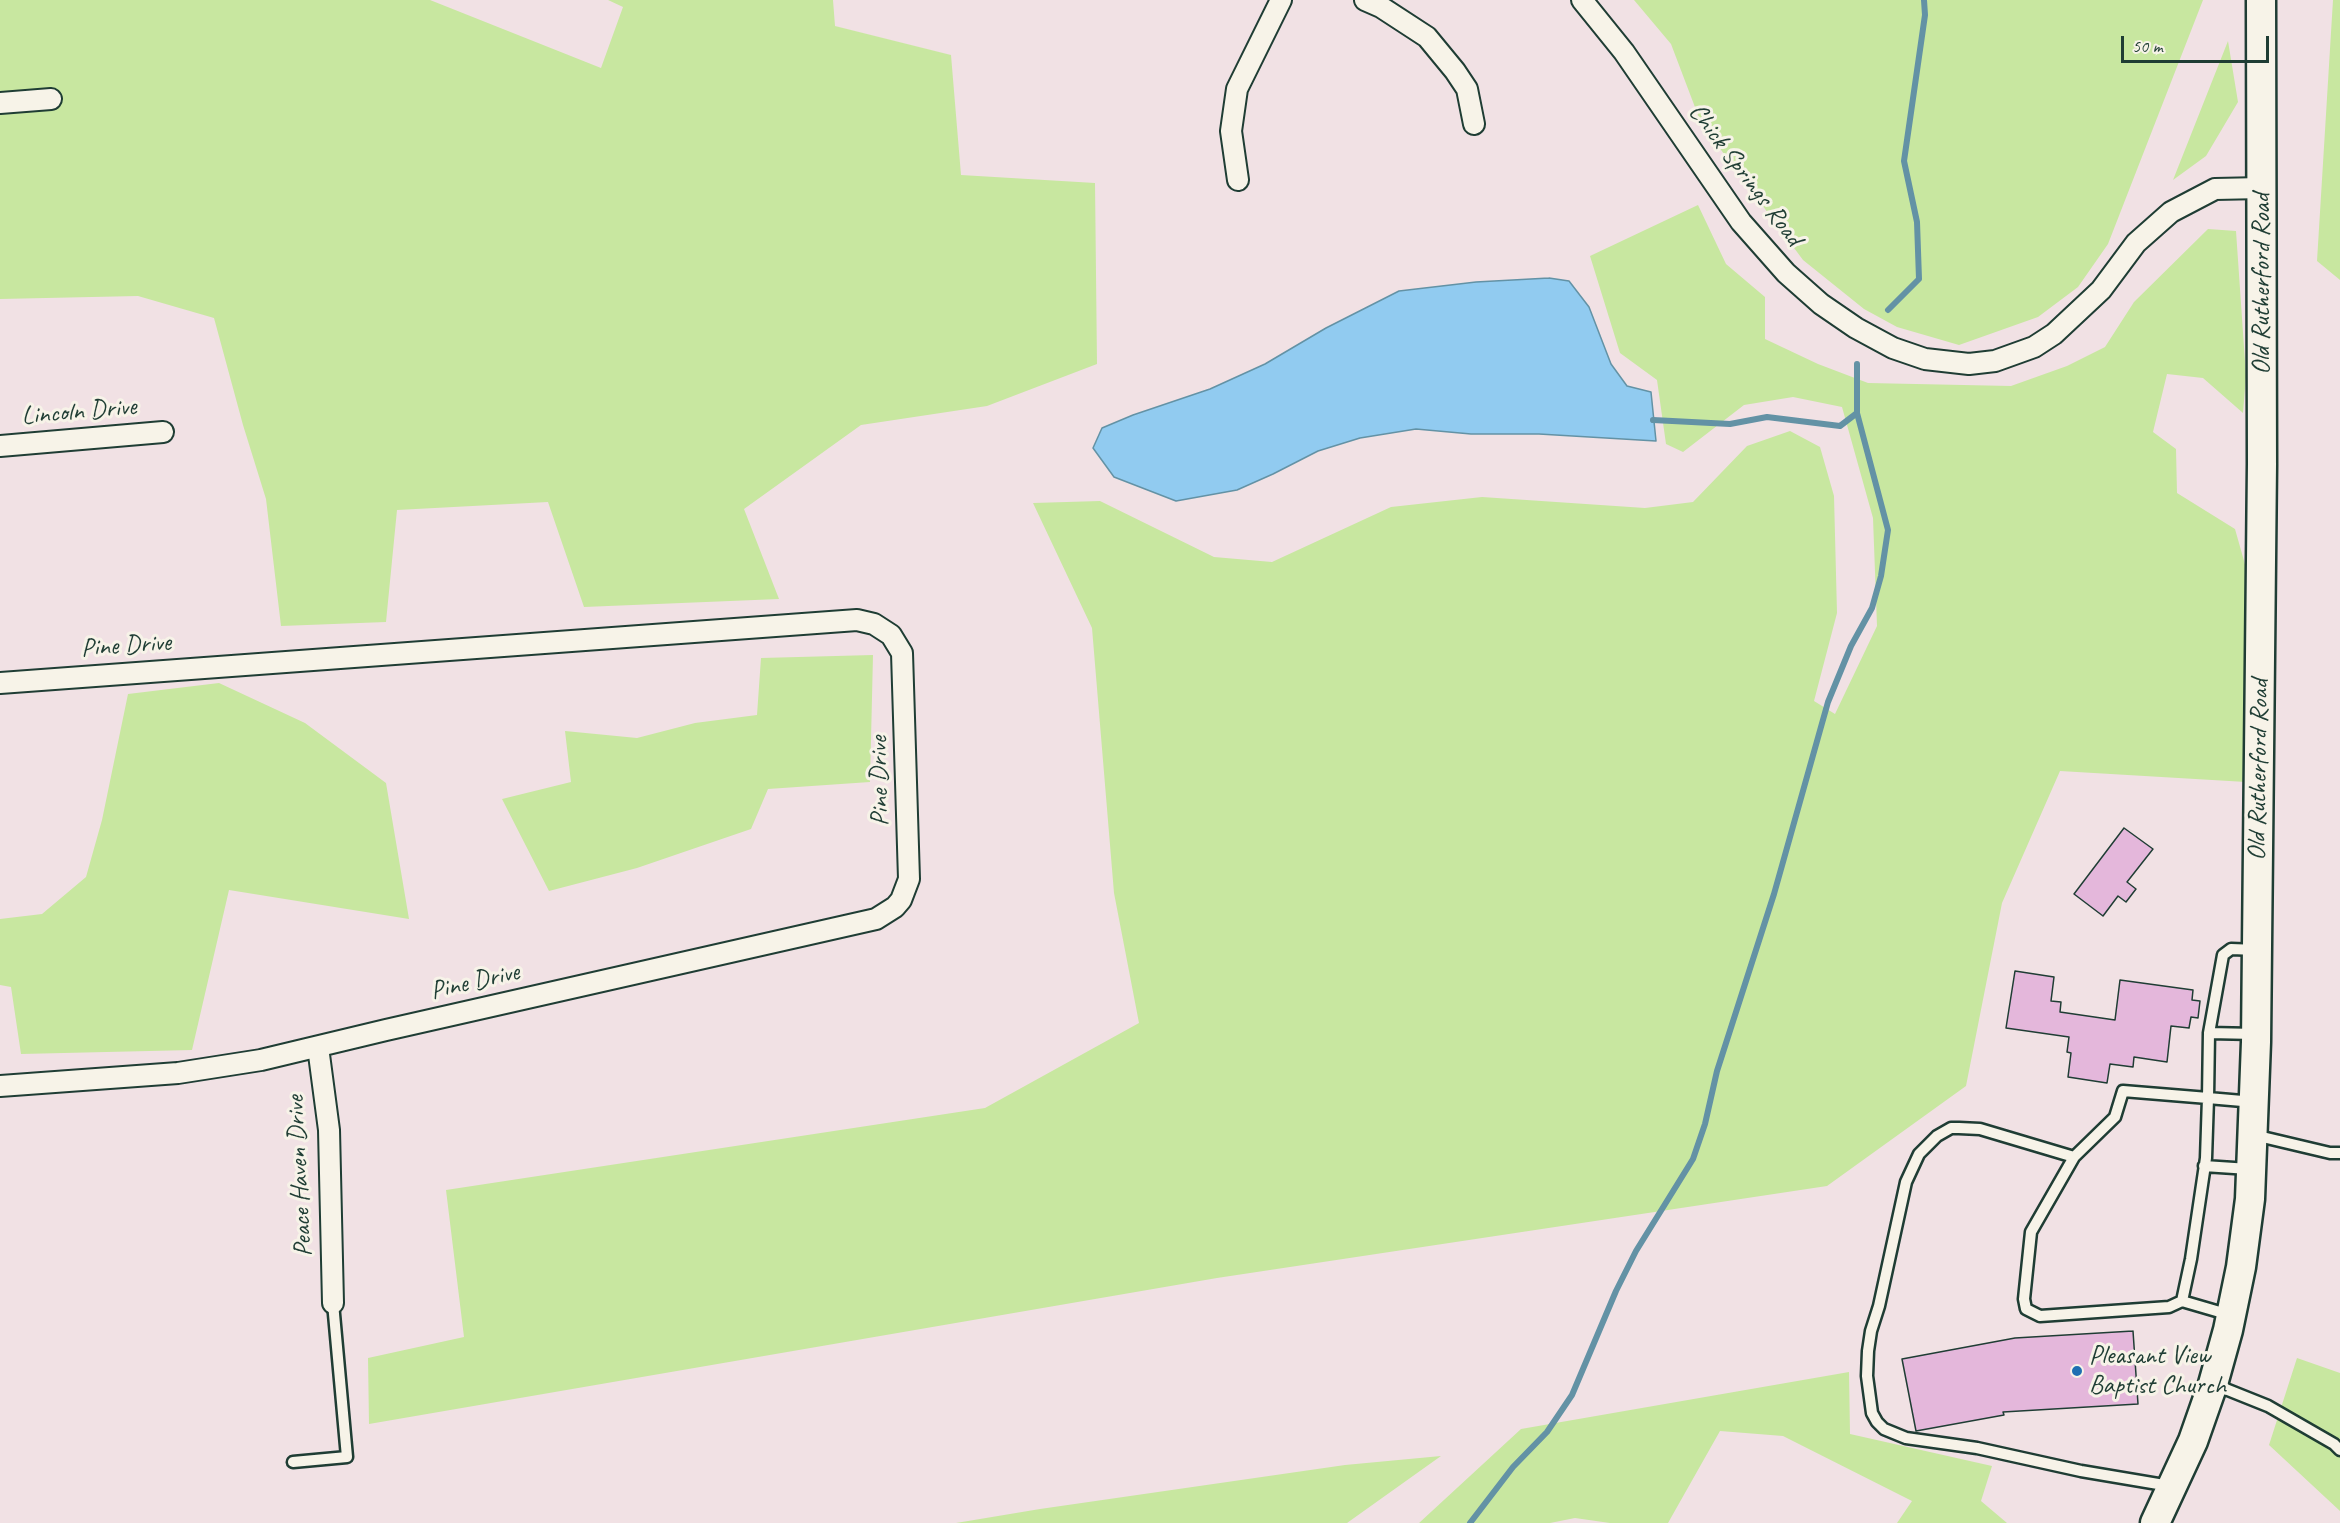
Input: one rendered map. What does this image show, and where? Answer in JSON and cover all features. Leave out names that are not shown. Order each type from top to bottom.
[{"type":"street","points":[[1238,180],[1231,131],[1237,89],[1281,0]]},
{"type":"street","points":[[1365,0],[1381,7],[1427,38],[1467,89],[1474,124]]},
{"type":"street","name":"Chick Springs Road","points":[[1582,0],[1624,52],[1741,222],[1786,273],[1821,304],[1856,328],[1893,348],[1925,359],[1969,364],[1995,361],[2034,347],[2054,334],[2101,290],[2136,243],[2171,212],[2215,189],[2262,188]]},
{"type":"street","name":"Old Rutherford Road","points":[[2155,1523],[2193,1440],[2213,1384],[2241,1266],[2252,1169],[2256,1034],[2262,464],[2261,0]]},
{"type":"street","points":[[0,103],[51,99]]},
{"type":"street","name":"Lincoln Drive","points":[[0,446],[163,432]]},
{"type":"street","name":"Pine Drive","points":[[0,682],[857,620],[883,628],[897,642],[902,653],[909,879],[901,900],[884,915],[709,958],[261,1060],[178,1073],[0,1086]]},
{"type":"street","name":"Peace Haven Drive","points":[[318,1047],[329,1130],[333,1302]]},
{"type":"lane","points":[[2182,1301],[2191,1260],[2204,1166],[2209,1033],[2223,955],[2231,949],[2257,950]]},
{"type":"lane","points":[[2209,1033],[2256,1034]]},
{"type":"lane","points":[[2231,1315],[2182,1301],[2169,1307],[2040,1316],[2026,1309],[2024,1299],[2031,1232],[2074,1157],[2115,1117],[2122,1091],[2255,1102]]},
{"type":"lane","points":[[2074,1157],[1980,1129],[1959,1128],[1951,1128],[1936,1136],[1919,1154],[1906,1182],[1879,1306],[1871,1331],[1867,1376],[1872,1413],[1884,1429],[1906,1438],[1977,1448],[2081,1471],[2173,1486]]},
{"type":"lane","points":[[2254,1135],[2330,1153],[2340,1153]]},
{"type":"lane","points":[[2204,1166],[2252,1169]]},
{"type":"lane","points":[[293,1462],[347,1457],[333,1302]]},
{"type":"lane","points":[[2213,1384],[2268,1406],[2334,1444],[2340,1450]]},
{"type":"green space","points":[[0,0],[430,0],[601,68],[623,7],[608,0],[833,0],[835,26],[951,55],[961,175],[1095,183],[1097,364],[987,406],[861,425],[744,509],[779,599],[584,607],[548,502],[397,510],[386,622],[281,626],[266,499],[214,318],[138,296],[0,299]]},
{"type":"green space","points":[[1634,0],[2203,0],[2108,244],[2078,287],[2038,317],[1959,345],[1897,327],[1864,309],[1803,260],[1701,123],[1671,44]]},
{"type":"green space","points":[[2333,0],[2340,0],[2340,280],[2317,261]]},
{"type":"green space","points":[[2228,41],[2238,102],[2206,156],[2173,180]]},
{"type":"green space","points":[[1698,205],[1726,264],[1765,297],[1765,339],[1818,364],[1868,383],[2011,386],[2067,366],[2105,347],[2134,302],[2208,229],[2236,231],[2246,376],[2243,413],[2203,378],[2167,374],[2153,432],[2176,449],[2177,493],[2235,529],[2248,575],[2246,782],[2060,771],[2002,903],[1966,1086],[1827,1186],[1217,1278],[369,1424],[368,1358],[464,1337],[446,1190],[985,1108],[1139,1023],[1114,893],[1092,628],[1033,503],[1100,501],[1214,557],[1272,562],[1391,507],[1482,497],[1645,508],[1693,502],[1747,446],[1790,431],[1820,447],[1834,496],[1837,613],[1814,701],[1835,714],[1877,626],[1873,518],[1842,407],[1793,397],[1744,405],[1683,452],[1666,444],[1657,380],[1620,353],[1590,256]]},
{"type":"green space","points":[[873,655],[870,782],[768,789],[751,829],[637,868],[549,891],[502,799],[571,782],[565,731],[637,738],[695,723],[757,715],[761,658]]},
{"type":"green space","points":[[219,683],[305,723],[386,783],[409,919],[229,890],[192,1050],[21,1054],[11,987],[0,985],[0,919],[42,914],[86,877],[102,820],[128,694]]},
{"type":"green space","points":[[2297,1358],[2340,1373],[2340,1511],[2269,1445]]},
{"type":"green space","points":[[1849,1372],[1850,1434],[1992,1466],[1981,1501],[2007,1523],[1897,1523],[1912,1501],[1783,1436],[1720,1431],[1668,1523],[1610,1523],[1575,1518],[1550,1523],[1419,1523],[1521,1429]]},
{"type":"green space","points":[[1441,1456],[1347,1523],[956,1523],[1345,1465]]},
{"type":"water","points":[[1549,278],[1569,281],[1589,307],[1611,364],[1627,386],[1651,392],[1656,441],[1539,434],[1471,434],[1416,429],[1360,438],[1318,451],[1237,490],[1176,501],[1114,477],[1093,448],[1102,428],[1210,389],[1265,364],[1326,328],[1399,291],[1476,282]]},
{"type":"building","points":[[2124,828],[2153,849],[2127,882],[2136,889],[2126,902],[2118,896],[2103,916],[2074,894]]},
{"type":"building","points":[[2015,971],[2054,977],[2051,1001],[2061,1002],[2060,1012],[2115,1020],[2120,980],[2193,990],[2192,1000],[2200,1001],[2198,1018],[2191,1017],[2189,1028],[2171,1026],[2167,1062],[2134,1057],[2133,1067],[2110,1064],[2107,1083],[2068,1077],[2071,1053],[2067,1052],[2069,1037],[2006,1028]]},
{"type":"building","points":[[2133,1331],[2138,1404],[2003,1412],[2004,1415],[1916,1431],[1902,1359],[2015,1338]]},
{"type":"waterway","points":[[1888,310],[1919,279],[1917,222],[1904,161],[1925,15],[1924,0]]},
{"type":"waterway","points":[[1470,1523],[1513,1467],[1547,1432],[1572,1395],[1616,1291],[1636,1251],[1693,1159],[1705,1124],[1717,1071],[1774,894],[1828,702],[1851,646],[1872,608],[1881,576],[1888,530],[1857,413],[1857,364]]},
{"type":"waterway","points":[[1653,420],[1730,424],[1767,417],[1840,426],[1857,413]]},
{"type":"place","name":"Pleasant View Baptist Church","points":[[2077,1371]]}]
